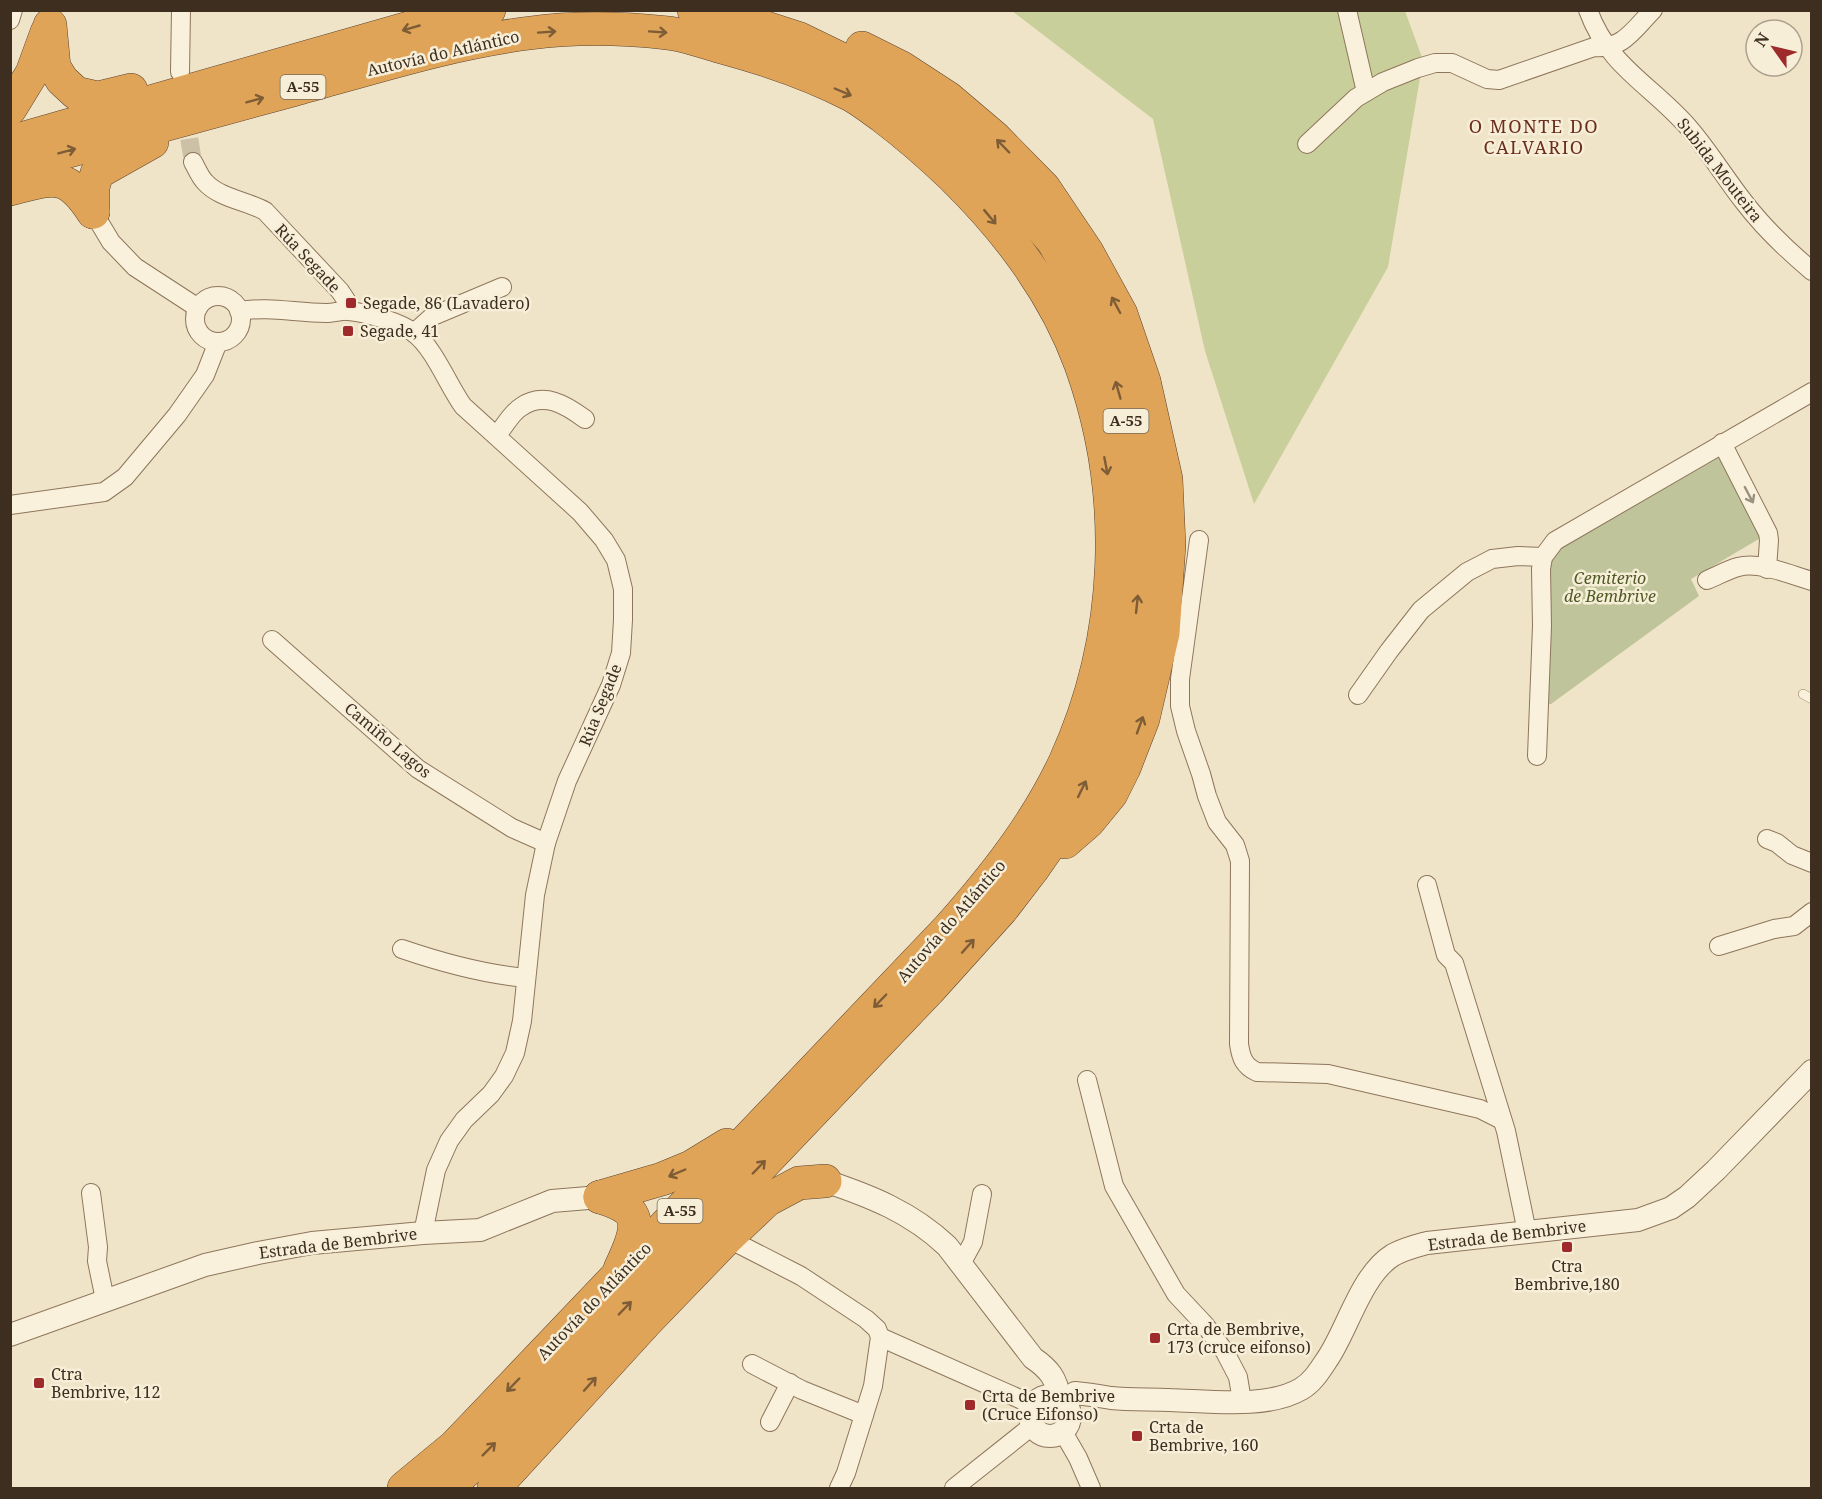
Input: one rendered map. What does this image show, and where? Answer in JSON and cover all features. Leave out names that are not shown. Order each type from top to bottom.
[{"type":"highway","name":"Autovía do Atlántico","points":[[10,142],[426,23],[489,10]]},
{"type":"highway","name":"Autovía do Atlántico","points":[[446,1488],[473,1465],[540,1398],[929,990],[1002,909],[1032,870],[1088,822],[1111,794],[1124,768],[1143,719],[1163,633],[1169,545],[1166,479],[1144,381],[1121,314],[1087,252],[1044,188],[994,137],[948,98],[902,68],[851,42],[819,31],[694,10]]},
{"type":"highway","points":[[52,18],[54,67],[62,80],[76,93],[98,98],[286,49],[364,41]]},
{"type":"highway","points":[[10,109],[32,73],[52,18]]},
{"type":"highway","name":"Autovía do Atlántico","points":[[10,167],[432,52],[529,33],[600,28],[674,33],[762,58],[855,96],[918,143],[974,198],[1024,257],[1053,305],[1081,364],[1110,483],[1113,540],[1110,605],[1097,670],[1083,716],[1065,761],[1039,811],[1011,854],[949,928],[455,1446],[404,1488]]},
{"type":"highway","points":[[93,213],[93,187],[97,172],[198,115]]},
{"type":"highway","points":[[10,189],[50,180],[61,181],[72,186],[82,195],[93,213]]},
{"type":"highway","points":[[600,1197],[652,1183],[691,1167],[764,1122]]},
{"type":"highway","points":[[494,1488],[645,1323],[767,1200],[799,1183],[825,1181]]},
{"type":"highway","points":[[600,1197],[629,1210],[634,1218],[630,1248],[616,1278]]},
{"type":"street","points":[[10,20],[13,10]]},
{"type":"street","points":[[180,72],[181,10]]},
{"type":"street","points":[[1347,10],[1366,92]]},
{"type":"street","name":"Subida Mouteira","points":[[1588,10],[1592,23],[1617,62],[1690,129],[1744,203],[1763,225],[1812,271]]},
{"type":"street","points":[[1307,144],[1356,98],[1418,68],[1435,63],[1452,63],[1487,79],[1499,80],[1594,47],[1607,48],[1620,43],[1653,10]]},
{"type":"street","name":"Rúa Segade","points":[[192,162],[206,183],[219,192],[253,204],[265,211],[340,291],[346,300],[348,310],[389,321],[414,333],[428,346],[450,388],[463,406],[580,512],[604,540],[616,560],[623,589],[621,653],[612,684],[567,781],[546,843],[535,895],[522,1021],[514,1053],[504,1076],[491,1094],[464,1120],[449,1141],[436,1170],[423,1233]]},
{"type":"street","points":[[93,213],[111,243],[135,267],[198,308]]},
{"type":"street","points":[[414,333],[433,316],[502,287]]},
{"type":"street","points":[[211,297],[228,298],[239,310],[241,319],[239,328],[234,336],[226,340],[218,342],[208,340],[196,326],[195,317],[198,308],[211,297]]},
{"type":"street","points":[[239,310],[261,308],[328,313],[348,310]]},
{"type":"street","points":[[10,505],[104,492],[125,477],[171,422],[205,375],[218,342]]},
{"type":"street","points":[[1537,756],[1542,557],[1555,541],[1722,442],[1812,392]]},
{"type":"street","points":[[497,435],[521,407],[536,400],[552,400],[565,405],[585,419]]},
{"type":"street","points":[[1722,442],[1768,533],[1767,569]]},
{"type":"street","points":[[1199,540],[1180,679],[1180,706],[1186,731],[1217,822],[1235,845],[1240,861],[1239,1044],[1241,1058],[1248,1067],[1257,1072],[1328,1074],[1479,1110],[1502,1120]]},
{"type":"street","points":[[1358,695],[1421,610],[1467,572],[1492,559],[1518,556],[1542,557]]},
{"type":"street","points":[[1707,580],[1738,567],[1756,567],[1812,581]]},
{"type":"street","name":"Camiño Lagos","points":[[272,640],[418,769],[512,828],[546,843]]},
{"type":"street","points":[[1767,839],[1777,843],[1792,855],[1812,863]]},
{"type":"street","points":[[1427,885],[1446,955],[1454,963],[1502,1120],[1527,1232]]},
{"type":"street","points":[[1719,946],[1774,929],[1794,926],[1812,912]]},
{"type":"street","points":[[402,949],[454,966],[495,975],[526,978]]},
{"type":"street","name":"Estrada de Bembrive","points":[[1064,1413],[1111,1398],[1242,1401],[1275,1398],[1300,1389],[1309,1383],[1332,1352],[1369,1281],[1393,1256],[1427,1243],[1638,1220],[1671,1208],[1688,1197],[1716,1170],[1812,1071]]},
{"type":"street","points":[[1087,1080],[1114,1186],[1176,1294],[1205,1325],[1225,1352],[1238,1377],[1242,1401]]},
{"type":"street","points":[[825,1181],[868,1196],[903,1212],[934,1234],[961,1264],[1034,1358],[1058,1384],[1078,1458],[1091,1488]]},
{"type":"street","points":[[91,1193],[98,1246],[97,1261],[107,1301]]},
{"type":"street","points":[[961,1264],[974,1242],[982,1194]]},
{"type":"street","name":"Estrada de Bembrive","points":[[10,1335],[205,1265],[258,1252],[312,1243],[480,1230],[552,1201],[600,1197]]},
{"type":"street","points":[[727,1238],[801,1276],[866,1319],[877,1329],[880,1337],[873,1386],[846,1473],[839,1488]]},
{"type":"street","points":[[880,1337],[1034,1411]]},
{"type":"street","points":[[1034,1358],[1034,1411],[1038,1433],[1055,1436],[1064,1413]]},
{"type":"street","points":[[752,1364],[802,1390],[864,1415]]},
{"type":"street","points":[[770,1422],[790,1383]]},
{"type":"street","points":[[954,1488],[1048,1396],[1064,1413]]},
{"type":"green space","points":[[1012,11],[1405,11],[1423,60],[1388,267],[1254,504],[1205,351],[1153,119]]},
{"type":"green space","name":"Cemiterio de Bembrive","points":[[1721,451],[1764,536],[1691,579],[1699,596],[1551,704],[1544,704],[1548,564],[1560,545]]},
{"type":"tunnel","points":[[185,112],[193,162]]},
{"type":"place","name":"Segade, 86 (Lavadero)","points":[[351,303]]},
{"type":"place","name":"Segade, 41","points":[[348,331]]},
{"type":"place","name":"Ctra Bembrive,180","points":[[1567,1247]]},
{"type":"place","name":"Crta de Bembrive, 173 (cruce eifonso)","points":[[1155,1338]]},
{"type":"place","name":"Ctra Bembrive, 112","points":[[39,1383]]},
{"type":"place","name":"Crta de Bembrive (Cruce Eifonso)","points":[[970,1405]]},
{"type":"place","name":"Crta de Bembrive, 160","points":[[1137,1436]]},
{"type":"district","name":"O MONTE DO CALVARIO","points":[[1534,137]]}]
